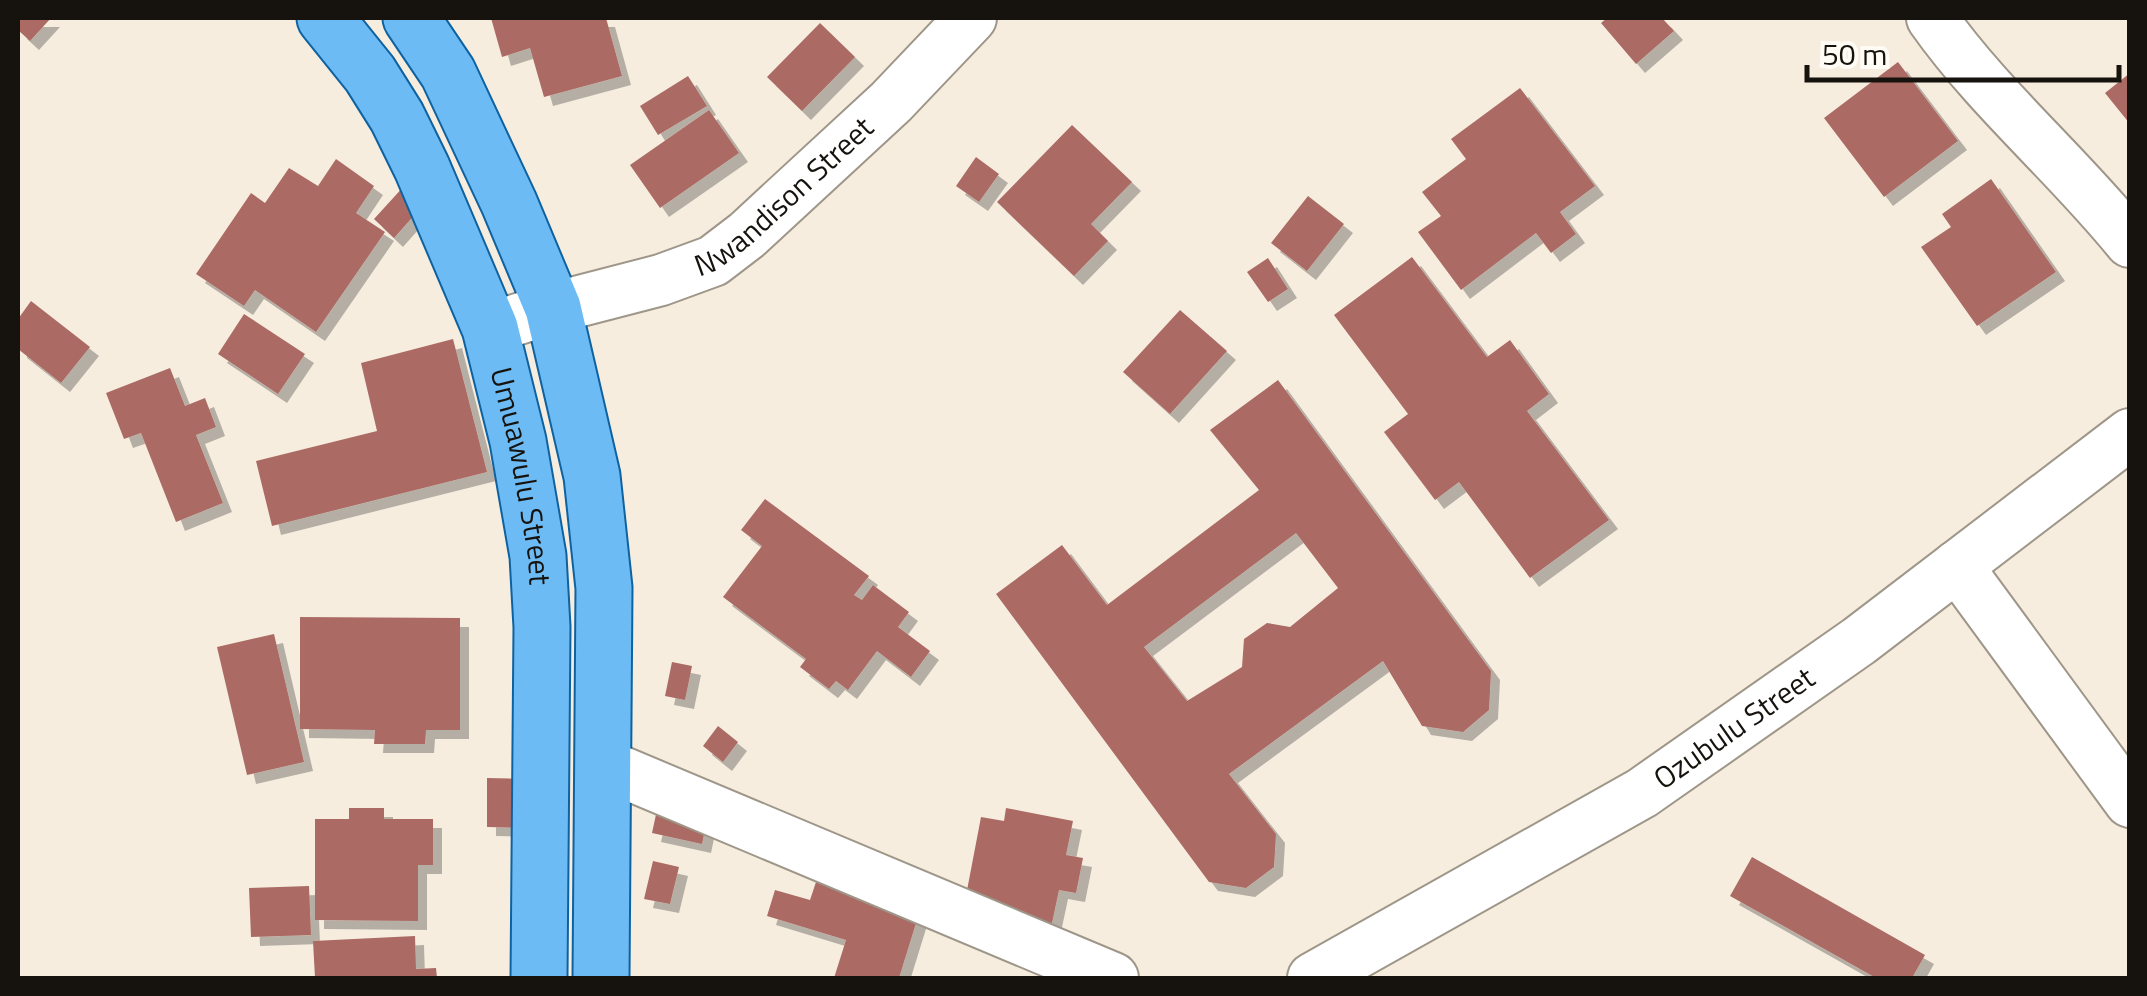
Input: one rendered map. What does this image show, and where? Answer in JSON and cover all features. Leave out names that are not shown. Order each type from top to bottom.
[{"type":"main road","name":"Umuawulu Street","points":[[326,18],[370,74],[422,168],[490,328],[518,441],[538,556],[542,628],[539,978]]},
{"type":"main road","points":[[411,18],[448,73],[553,308],[592,476],[604,588],[601,978]]},
{"type":"street","name":"Nwandison Street","points":[[490,328],[661,280],[713,261],[890,102],[971,18]]},
{"type":"street","points":[[1932,18],[1948,41],[2130,242]]},
{"type":"street","name":"Ozubulu Street","points":[[1313,978],[1642,794],[1859,641],[2130,434]]},
{"type":"street","points":[[1957,566],[2130,802]]},
{"type":"street","points":[[603,764],[1113,978]]},
{"type":"building","points":[[18,18],[51,18],[30,41],[18,30]]},
{"type":"building","points":[[491,18],[606,18],[622,76],[544,97],[530,48],[502,57]]},
{"type":"building","points":[[1607,18],[1662,18],[1674,31],[1636,64],[1601,23]]},
{"type":"building","points":[[820,23],[855,57],[802,111],[767,77]]},
{"type":"building","points":[[1898,62],[1958,141],[1884,197],[1824,118]]},
{"type":"building","points":[[2130,73],[2130,124],[2105,93]]},
{"type":"building","points":[[688,76],[707,106],[658,135],[640,106]]},
{"type":"building","points":[[1520,88],[1595,186],[1560,212],[1576,234],[1551,253],[1536,233],[1461,290],[1418,232],[1441,216],[1422,192],[1466,159],[1451,139]]},
{"type":"building","points":[[709,110],[739,153],[660,208],[630,165]]},
{"type":"building","points":[[1072,125],[1132,182],[1091,224],[1108,241],[1074,276],[997,202]]},
{"type":"building","points":[[976,157],[999,174],[979,202],[956,186]]},
{"type":"building","points":[[336,159],[374,186],[356,213],[385,232],[316,332],[255,290],[244,306],[196,274],[251,193],[265,203],[289,168],[318,186]]},
{"type":"building","points":[[1991,179],[2056,272],[1977,326],[1921,247],[1951,227],[1942,214]]},
{"type":"building","points":[[405,185],[425,203],[394,238],[374,219]]},
{"type":"building","points":[[1308,196],[1344,224],[1307,271],[1271,243]]},
{"type":"building","points":[[1412,257],[1487,357],[1510,340],[1549,394],[1527,411],[1609,520],[1530,578],[1459,482],[1435,500],[1384,432],[1408,414],[1334,315]]},
{"type":"building","points":[[1268,258],[1288,289],[1268,302],[1247,272]]},
{"type":"building","points":[[31,301],[90,347],[61,383],[18,349],[18,319]]},
{"type":"building","points":[[1180,310],[1227,351],[1170,414],[1123,372]]},
{"type":"building","points":[[244,314],[305,354],[278,394],[218,354]]},
{"type":"building","points":[[453,339],[487,472],[272,526],[256,461],[377,431],[361,363]]},
{"type":"building","points":[[170,368],[185,406],[205,398],[216,427],[196,435],[223,503],[176,522],[141,433],[124,439],[106,393]]},
{"type":"building","points":[[1278,380],[1491,671],[1489,710],[1463,732],[1422,726],[1383,661],[1229,774],[1276,834],[1274,867],[1246,888],[1209,882],[996,594],[1062,545],[1107,605],[1259,490],[1210,430]],"holes":[[[1296,533],[1338,588],[1290,627],[1267,623],[1244,639],[1242,667],[1187,701],[1144,647]]]},
{"type":"building","points":[[765,499],[869,576],[854,595],[862,600],[873,585],[909,612],[898,627],[930,651],[911,677],[877,651],[848,690],[836,681],[829,689],[800,667],[806,659],[723,597],[762,546],[741,530]]},
{"type":"building","points":[[300,617],[460,618],[460,730],[426,730],[425,744],[374,744],[375,730],[300,729]]},
{"type":"building","points":[[274,634],[304,762],[247,775],[217,647]]},
{"type":"building","points":[[672,662],[692,666],[685,700],[665,696]]},
{"type":"building","points":[[718,726],[738,742],[723,762],[703,746]]},
{"type":"building","points":[[487,778],[525,779],[525,828],[487,827]]},
{"type":"building","points":[[658,805],[708,815],[702,844],[652,833]]},
{"type":"building","points":[[349,808],[384,808],[384,819],[433,819],[433,865],[418,865],[418,921],[315,920],[315,819],[349,819]]},
{"type":"building","points":[[1006,808],[1073,821],[1066,855],[1083,858],[1076,893],[1059,890],[1052,923],[964,906],[981,817],[1004,821]]},
{"type":"building","points":[[1752,857],[1925,955],[1912,978],[1876,978],[1730,896]]},
{"type":"building","points":[[653,861],[679,867],[670,904],[644,899]]},
{"type":"building","points":[[818,876],[921,907],[899,978],[834,978],[846,940],[767,916],[775,890],[810,900]]},
{"type":"building","points":[[309,886],[311,935],[251,937],[249,888]]},
{"type":"building","points":[[415,936],[416,969],[436,968],[437,978],[315,978],[313,941]]}]
